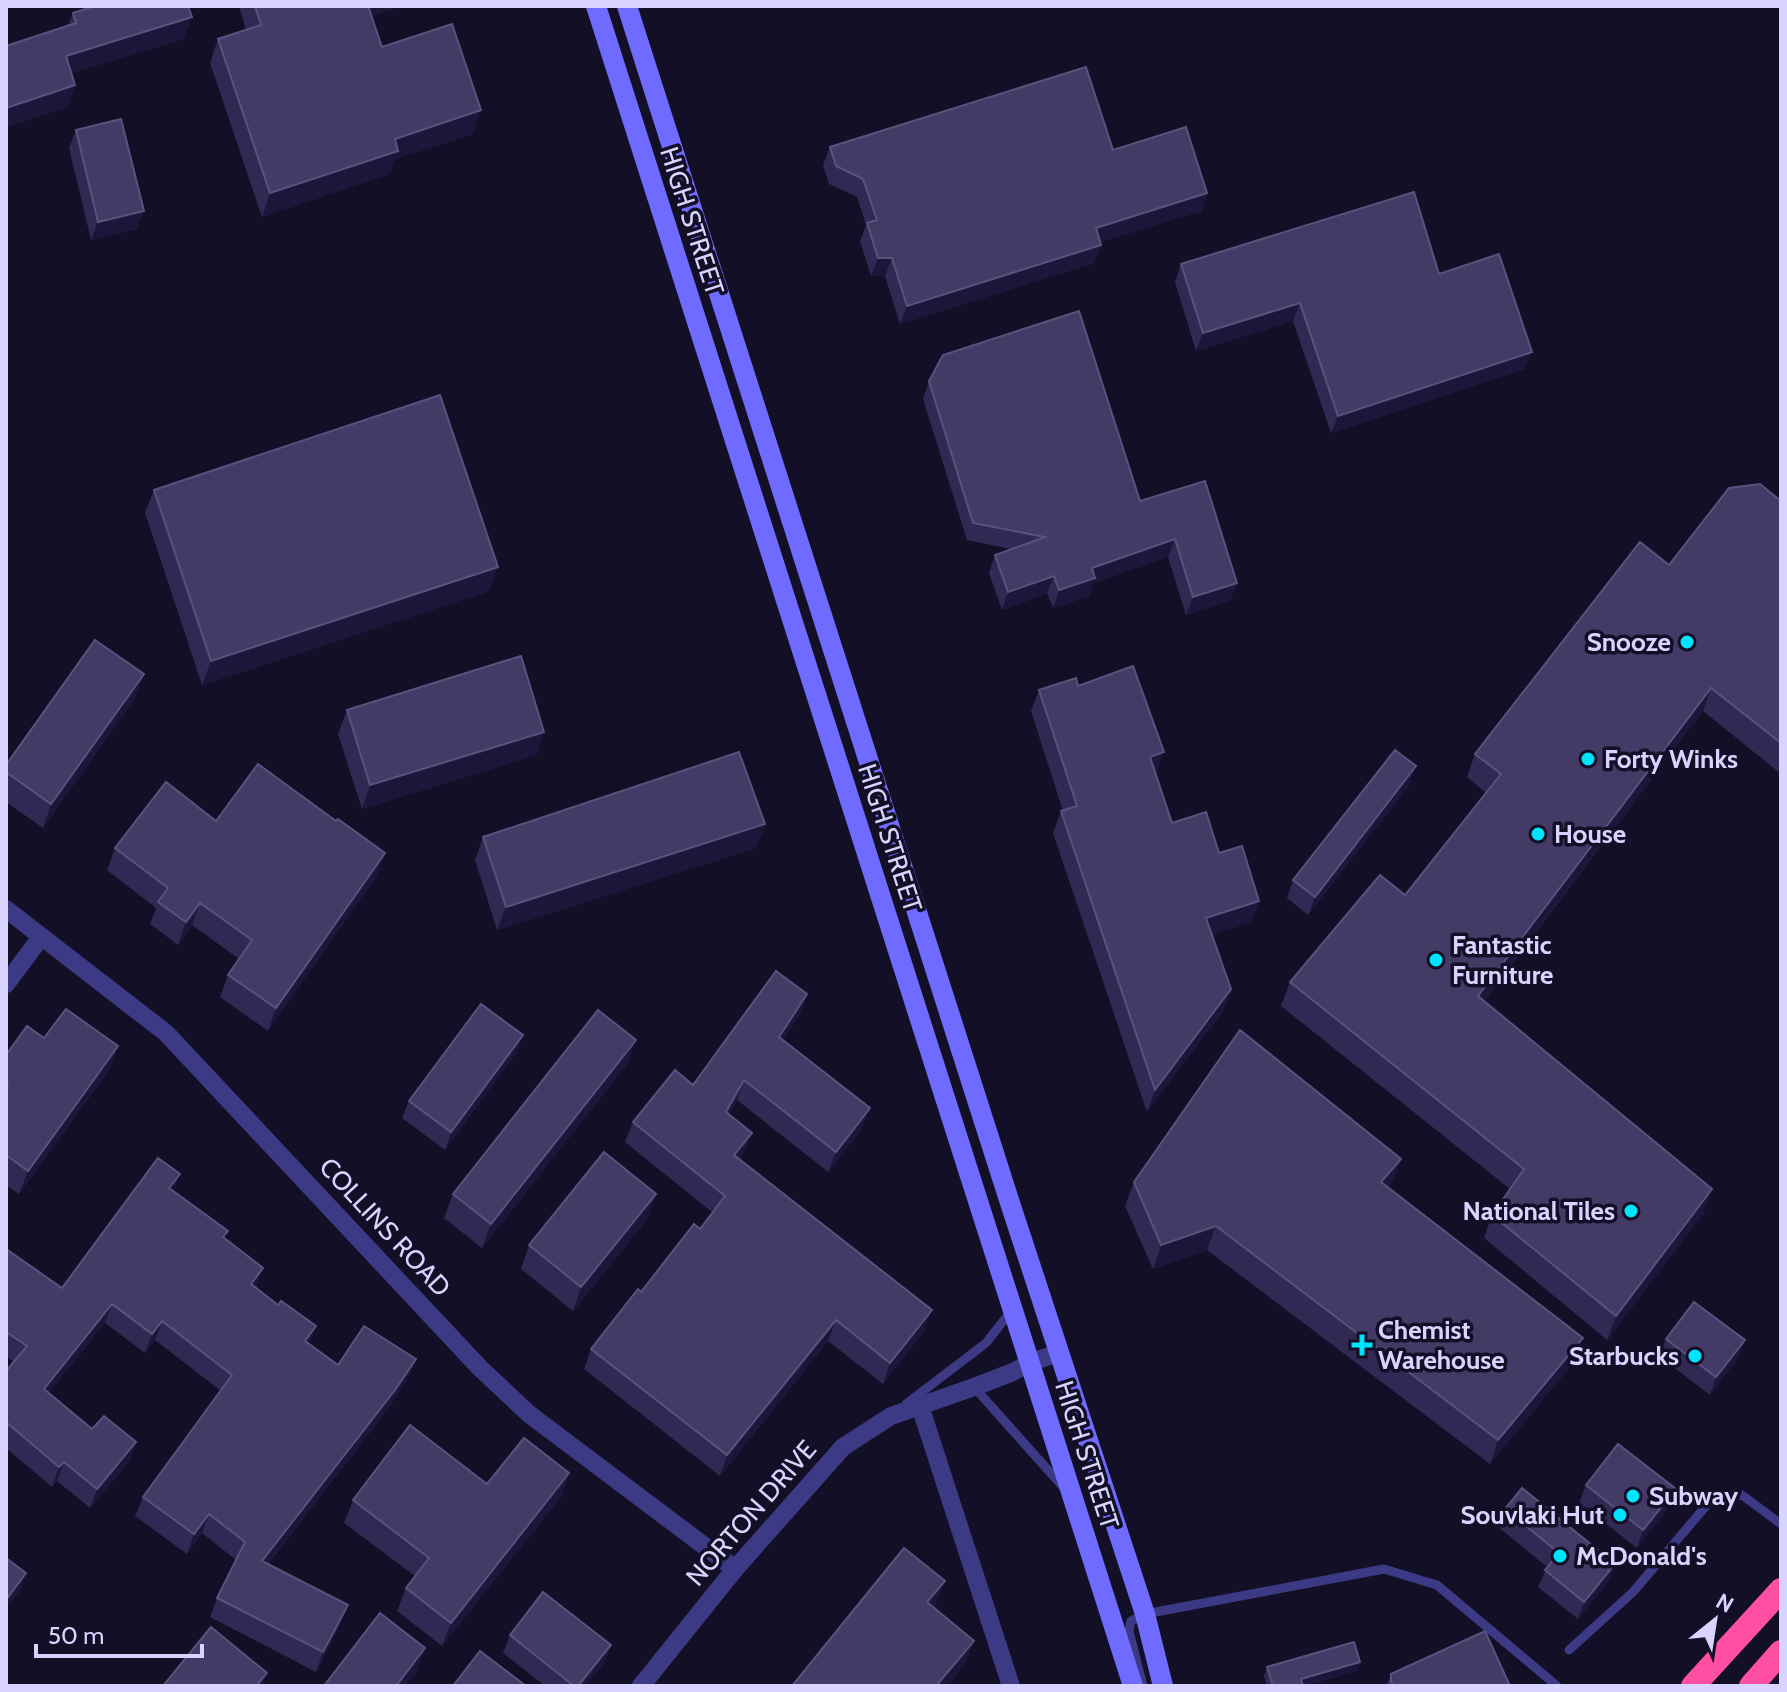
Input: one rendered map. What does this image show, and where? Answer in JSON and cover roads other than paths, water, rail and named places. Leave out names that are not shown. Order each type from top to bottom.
[{"type":"highway","points":[[1693,1686],[1781,1590]]},
{"type":"highway","points":[[1751,1686],[1781,1652]]},
{"type":"main road","name":"HIGH STREET","points":[[596,6],[1133,1686]]},
{"type":"main road","name":"HIGH STREET","points":[[627,6],[1145,1614],[1163,1686]]},
{"type":"street","name":"COLLINS ROAD","points":[[6,909],[166,1033],[480,1368],[529,1414],[735,1569]]},
{"type":"street","points":[[6,984],[41,937]]},
{"type":"street","name":"NORTON DRIVE","points":[[641,1686],[735,1569],[843,1447],[891,1416],[1059,1353]]},
{"type":"street","points":[[920,1406],[1011,1686]]},
{"type":"lane","points":[[891,1416],[986,1343],[1014,1307]]},
{"type":"lane","points":[[974,1387],[1074,1499]]},
{"type":"lane","points":[[1569,1650],[1633,1592],[1711,1500],[1742,1495],[1781,1524]]},
{"type":"lane","points":[[1143,1686],[1129,1631],[1131,1621],[1145,1614],[1384,1569],[1437,1585],[1557,1686]]},
{"type":"place","name":"Snooze","points":[[1687,642]]},
{"type":"place","name":"Forty Winks","points":[[1588,759]]},
{"type":"place","name":"House","points":[[1538,834]]},
{"type":"place","name":"Fantastic Furniture","points":[[1436,960]]},
{"type":"place","name":"National Tiles","points":[[1631,1211]]},
{"type":"place","name":"Chemist Warehouse","points":[[1362,1345]]},
{"type":"place","name":"Starbucks","points":[[1695,1356]]},
{"type":"place","name":"Subway","points":[[1633,1496]]},
{"type":"place","name":"Souvlaki Hut","points":[[1620,1515]]},
{"type":"place","name":"McDonald's","points":[[1560,1556]]}]
